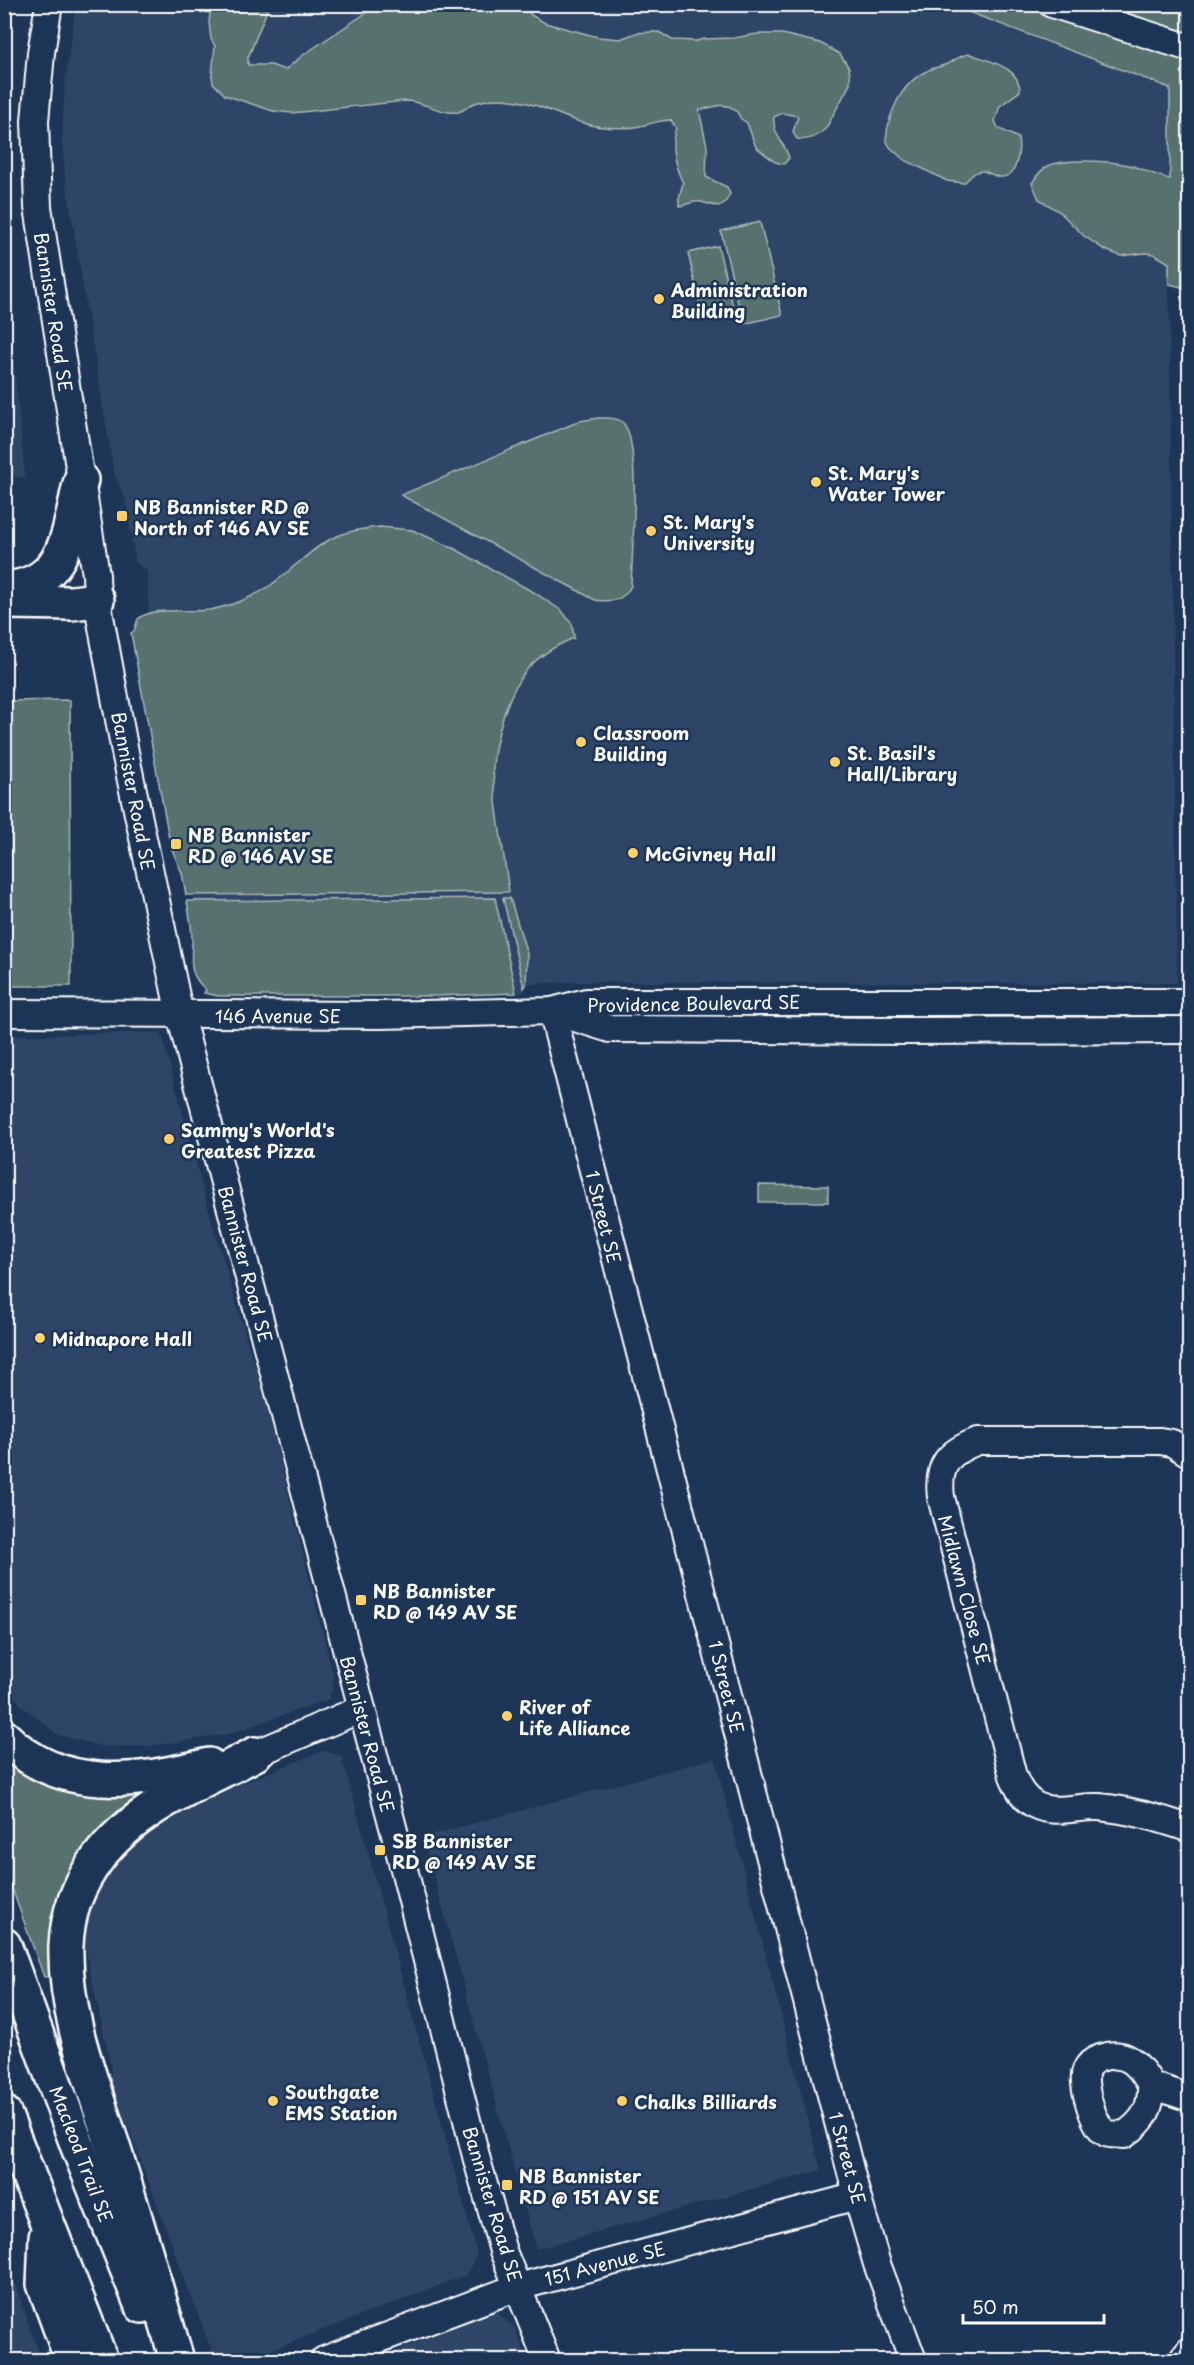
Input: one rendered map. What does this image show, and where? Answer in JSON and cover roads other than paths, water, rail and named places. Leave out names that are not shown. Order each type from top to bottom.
[{"type":"highway","points":[[4,590],[22,588],[32,584],[56,564],[68,539],[81,480]]},
{"type":"highway","points":[[4,602],[72,603],[98,600]]},
{"type":"highway","points":[[4,1737],[41,1765],[104,1780],[125,1781],[168,1775],[255,1754]]},
{"type":"highway","points":[[177,2361],[135,2216],[81,2047],[69,1983],[66,1946],[68,1928],[77,1894],[86,1876],[108,1845],[124,1829],[160,1805],[255,1754]]},
{"type":"highway","name":"Macleod Trail SE","points":[[4,1945],[78,2147],[164,2361]]},
{"type":"highway","points":[[4,2113],[101,2361]]},
{"type":"highway","points":[[46,2223],[45,2284],[72,2361]]},
{"type":"street","name":"Bannister Road SE","points":[[49,4],[41,53],[35,121],[38,207],[98,600],[125,752],[180,1015],[362,1709],[477,2160],[503,2251],[547,2361]]},
{"type":"street","points":[[1052,4],[1190,48]]},
{"type":"street","name":"Providence Boulevard SE","points":[[552,1011],[586,1002],[1190,1002]]},
{"type":"street","name":"146 Avenue SE","points":[[4,1013],[381,1015],[552,1011]]},
{"type":"street","name":"Providence Boulevard SE","points":[[552,1011],[610,1029],[1190,1030]]},
{"type":"street","name":"1 Street SE","points":[[552,1011],[857,2196],[877,2264],[913,2361]]},
{"type":"street","name":"Midlawn Close SE","points":[[1190,1454],[1172,1443],[1160,1441],[978,1441],[961,1447],[951,1454],[939,1479],[940,1497],[1013,1776],[1019,1790],[1026,1799],[1037,1806],[1051,1810],[1074,1807],[1109,1809],[1159,1818],[1190,1828]]},
{"type":"street","points":[[255,1754],[362,1709]]},
{"type":"street","points":[[1150,2085],[1190,2098]]},
{"type":"street","name":"151 Avenue SE","points":[[324,2361],[480,2299],[518,2287],[857,2196]]},
{"type":"street","points":[[1182,2361],[1190,2350]]},
{"type":"place","name":"Administration Building","points":[[659,299]]},
{"type":"place","name":"St. Mary's Water Tower","points":[[816,482]]},
{"type":"place","name":"NB Bannister RD @ North of 146 AV SE","points":[[122,516]]},
{"type":"place","name":"St. Mary's University","points":[[651,531]]},
{"type":"place","name":"Classroom Building","points":[[581,742]]},
{"type":"place","name":"St. Basil's Hall/Library","points":[[835,762]]},
{"type":"place","name":"NB Bannister RD @ 146 AV SE","points":[[176,844]]},
{"type":"place","name":"McGivney Hall","points":[[633,853]]},
{"type":"place","name":"Sammy's World's Greatest Pizza","points":[[169,1139]]},
{"type":"place","name":"Midnapore Hall","points":[[40,1338]]},
{"type":"place","name":"NB Bannister RD @ 149 AV SE","points":[[361,1600]]},
{"type":"place","name":"River of Life Alliance","points":[[507,1716]]},
{"type":"place","name":"SB Bannister RD @ 149 AV SE","points":[[380,1850]]},
{"type":"place","name":"Southgate EMS Station","points":[[273,2101]]},
{"type":"place","name":"Chalks Billiards","points":[[622,2101]]},
{"type":"place","name":"NB Bannister RD @ 151 AV SE","points":[[507,2185]]}]
